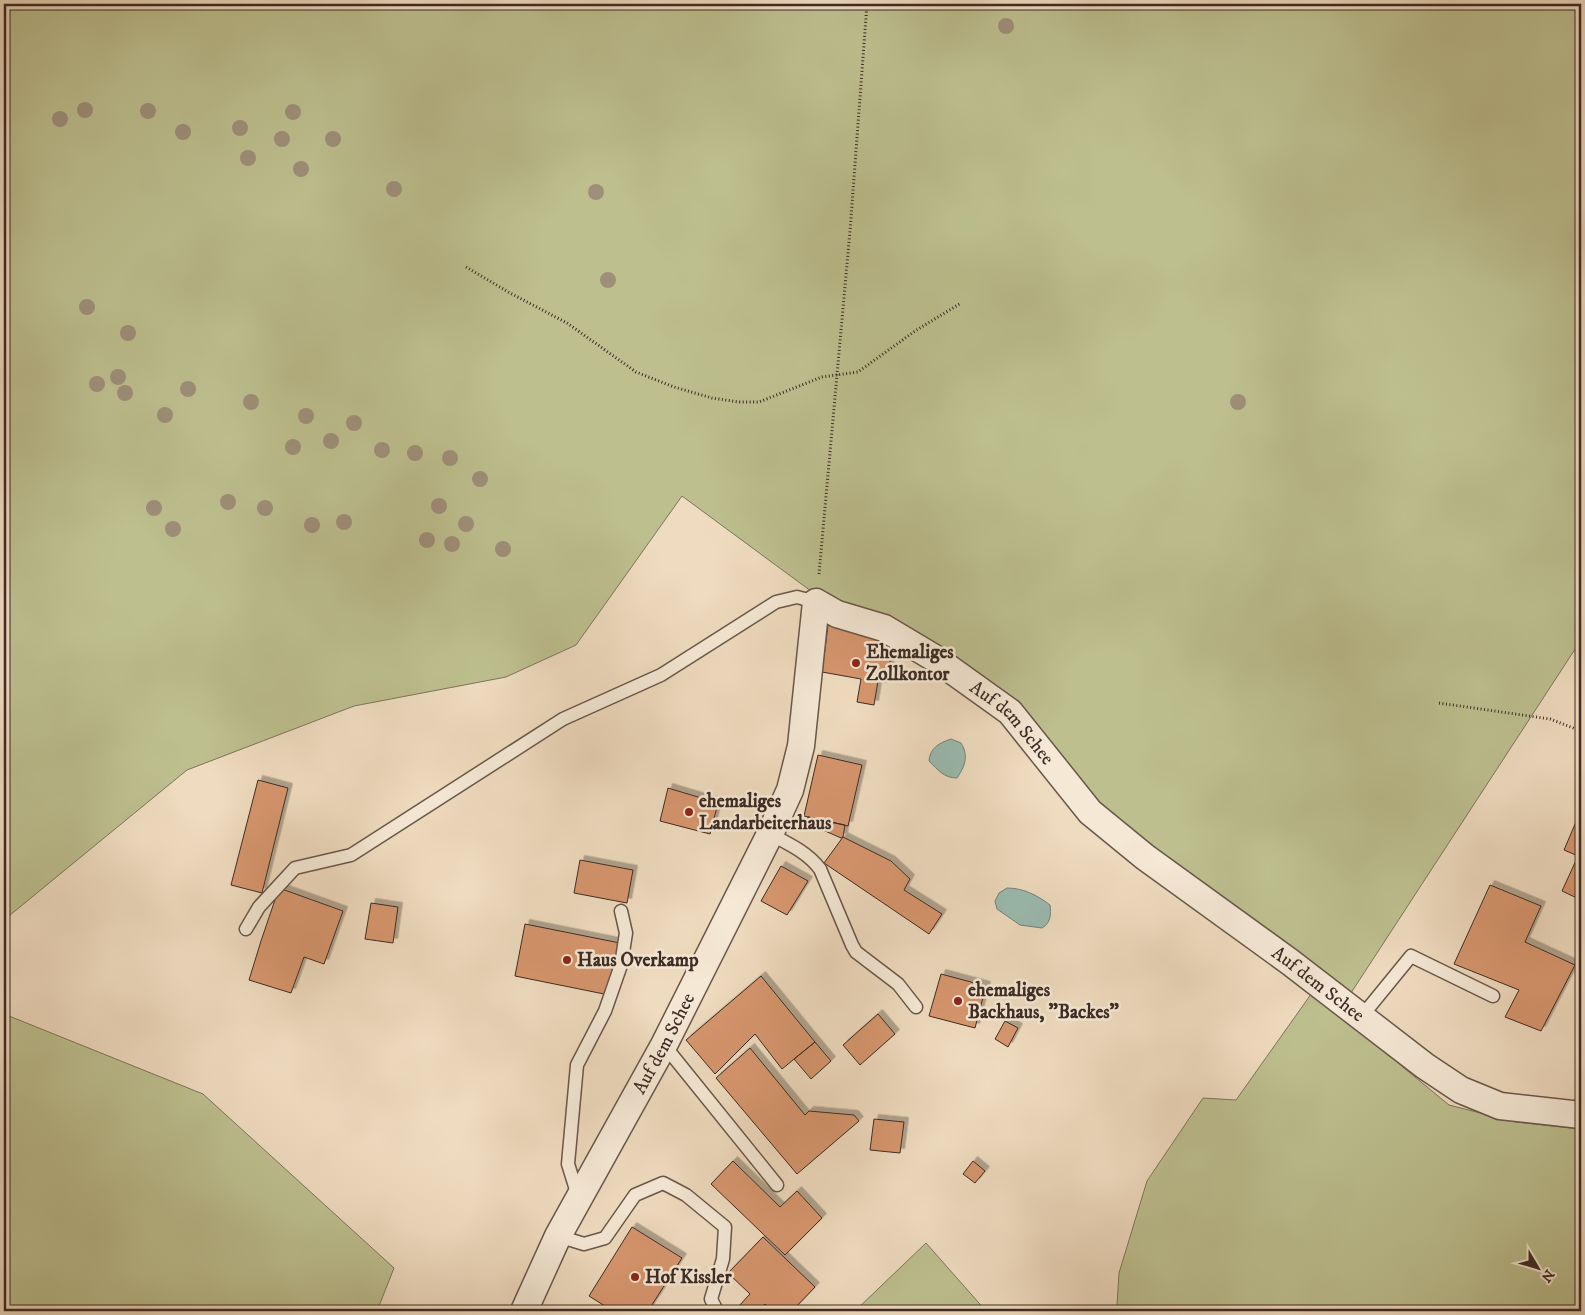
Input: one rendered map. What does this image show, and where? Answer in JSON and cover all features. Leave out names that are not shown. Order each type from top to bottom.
[{"type":"street","name":"Auf dem Schee","points":[[524,1311],[558,1236],[664,1045],[770,834],[790,790],[801,746],[816,602],[837,614],[884,628],[936,659],[1010,712],[1090,812],[1145,857],[1362,1016],[1425,1066],[1461,1090],[1500,1106],[1581,1115]]},
{"type":"lane","points":[[246,929],[259,907],[295,868],[351,855],[563,719],[661,675],[776,602],[796,597],[816,602]]},
{"type":"lane","points":[[770,834],[812,859],[820,869],[856,952],[898,984],[916,1007]]},
{"type":"lane","points":[[578,1198],[568,1164],[577,1065],[605,1011],[621,965],[626,933],[621,911]]},
{"type":"lane","points":[[1362,1016],[1411,956],[1493,996]]},
{"type":"lane","points":[[664,1045],[778,1185]]},
{"type":"lane","points":[[558,1236],[584,1244],[606,1238],[636,1195],[663,1183],[686,1195],[725,1227],[723,1260],[711,1300],[717,1311]]},
{"type":"path","points":[[816,602],[868,4]]},
{"type":"path","points":[[466,266],[583,334],[636,372],[674,388],[712,398],[759,402],[822,377],[858,372],[915,331],[961,303]]},
{"type":"path","points":[[1440,704],[1550,719],[1581,732]]},
{"type":"green space","points":[[4,4],[1581,4],[1581,640],[1349,996],[1109,816],[1014,704],[838,611],[682,496],[576,645],[506,677],[354,706],[187,770],[4,920]]},
{"type":"green space","points":[[1314,990],[1344,1013],[1404,1068],[1449,1105],[1516,1122],[1581,1129],[1581,1311],[1122,1311],[1117,1305],[1119,1273],[1147,1181],[1203,1098],[1236,1100]]},
{"type":"green space","points":[[4,1014],[203,1094],[394,1268],[377,1311],[4,1311]]},
{"type":"green space","points":[[926,1243],[986,1311],[855,1311]]},
{"type":"water","points":[[951,739],[961,743],[965,752],[964,765],[957,778],[945,775],[929,761],[933,749]]},
{"type":"water","points":[[1007,888],[1019,889],[1030,893],[1050,905],[1050,918],[1047,924],[1042,928],[1020,925],[997,909],[995,901],[999,893]]},
{"type":"building","name":"Ehemaliges Zollkontor","points":[[828,625],[869,632],[883,639],[881,654],[891,655],[887,682],[878,681],[874,705],[857,702],[861,679],[822,672]]},
{"type":"building","points":[[818,755],[862,765],[848,826],[804,816]]},
{"type":"building","points":[[258,780],[288,788],[262,893],[231,885]]},
{"type":"building","name":"ehemaliges Landarbeiterhaus","points":[[668,788],[718,803],[710,834],[660,821]]},
{"type":"building","points":[[1581,810],[1581,900],[1562,891],[1578,856],[1564,850]]},
{"type":"building","points":[[808,817],[845,825],[843,837],[841,838],[807,823]]},
{"type":"building","points":[[843,837],[891,861],[910,879],[904,890],[942,914],[929,934],[824,863]]},
{"type":"building","points":[[580,860],[633,870],[627,903],[574,893]]},
{"type":"building","points":[[781,866],[808,881],[787,915],[761,901]]},
{"type":"building","points":[[1490,885],[1541,906],[1525,942],[1575,965],[1541,1031],[1505,1017],[1519,990],[1454,964]]},
{"type":"building","points":[[279,888],[343,911],[324,964],[304,957],[291,993],[249,980]]},
{"type":"building","points":[[371,903],[398,907],[393,943],[365,939]]},
{"type":"building","name":"Haus Overkamp","points":[[525,924],[620,943],[609,995],[515,976]]},
{"type":"building","name":"ehemaliges Backhaus, \"Backes\"","points":[[941,974],[986,986],[975,1028],[929,1016]]},
{"type":"building","points":[[761,976],[815,1042],[782,1069],[755,1034],[715,1074],[686,1040]]},
{"type":"building","points":[[878,1014],[895,1034],[860,1065],[843,1045]]},
{"type":"building","points":[[1005,1021],[1018,1028],[1008,1047],[995,1039]]},
{"type":"building","points":[[815,1042],[831,1061],[811,1079],[794,1059]]},
{"type":"building","points":[[750,1048],[805,1115],[809,1111],[854,1115],[859,1121],[797,1174],[716,1078]]},
{"type":"building","points":[[874,1119],[904,1122],[900,1153],[870,1150]]},
{"type":"building","points":[[733,1161],[780,1207],[797,1191],[822,1218],[785,1255],[711,1184]]},
{"type":"building","points":[[973,1161],[985,1171],[975,1183],[963,1174]]},
{"type":"building","name":"Hof Kissler","points":[[632,1227],[682,1258],[648,1311],[613,1311],[589,1296]]},
{"type":"building","points":[[763,1237],[815,1287],[792,1311],[772,1311],[765,1304],[757,1311],[743,1311],[738,1307],[750,1294],[728,1273]]},
{"type":"place","name":"Ehemaliges Zollkontor","points":[[856,663]]},
{"type":"place","name":"ehemaliges Landarbeiterhaus","points":[[689,812]]},
{"type":"place","name":"Haus Overkamp","points":[[567,960]]},
{"type":"place","name":"ehemaliges Backhaus, \"Backes\"","points":[[958,1001]]},
{"type":"place","name":"Hof Kissler","points":[[635,1277]]}]
